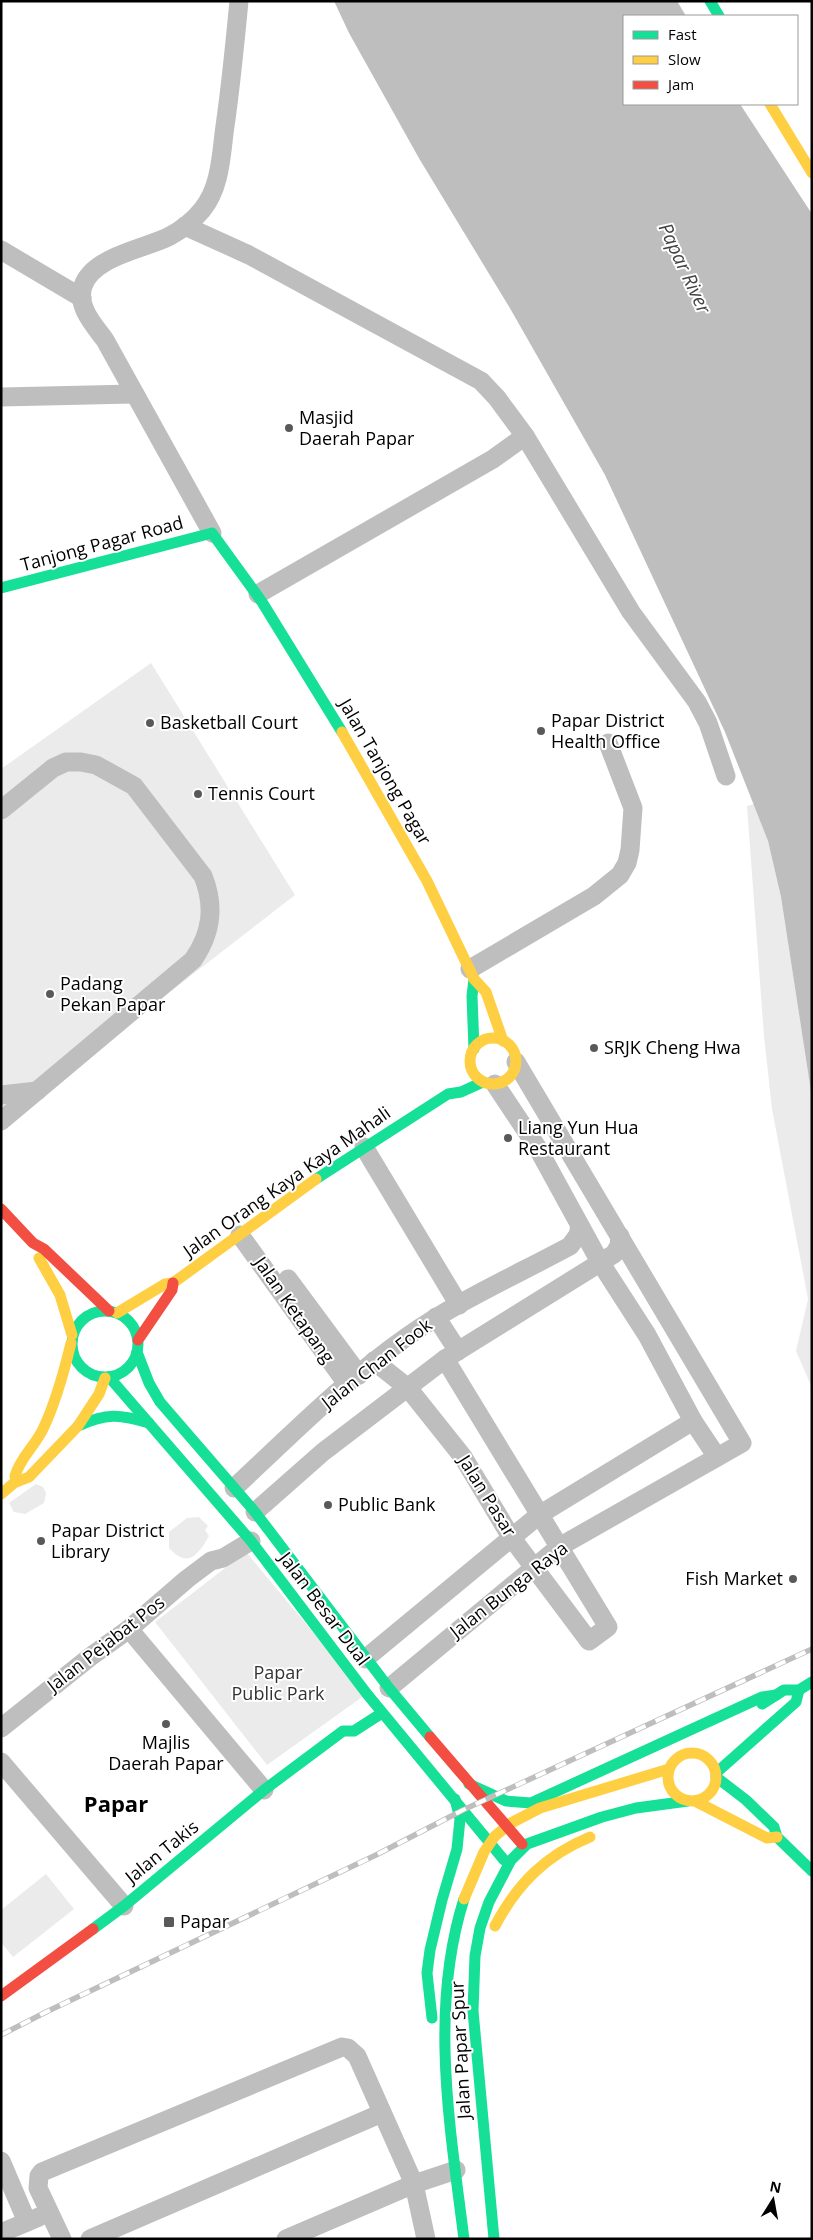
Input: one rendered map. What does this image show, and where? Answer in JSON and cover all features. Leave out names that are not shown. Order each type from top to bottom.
[{"type":"main road","points":[[771,105],[812,173]]},
{"type":"main road","name":"Tanjong Pagar Road","points":[[1,588],[212,533]]},
{"type":"main road","name":"Jalan Tanjong Pagar","points":[[212,533],[258,594],[418,864],[472,974],[486,992],[503,1041]]},
{"type":"main road","points":[[472,974],[474,1049],[467,1067],[477,1077],[489,1083],[507,1079],[516,1062],[512,1050],[503,1041],[496,1039],[484,1040],[474,1049]]},
{"type":"main road","name":"Jalan Orang Kaya Kaya Mahali","points":[[113,1312],[165,1284],[173,1283],[330,1169],[450,1089],[460,1092],[489,1083]]},
{"type":"main road","points":[[1,1208],[33,1243],[44,1249],[113,1312],[131,1324],[138,1340],[137,1352],[127,1369],[107,1378],[88,1373],[75,1360],[72,1339],[60,1295],[52,1277],[36,1254],[33,1243]]},
{"type":"main road","name":"Jalan Orang Kaya Kaya Mahali","points":[[138,1340],[172,1290],[173,1283]]},
{"type":"main road","points":[[14,1483],[16,1469],[41,1433],[53,1408],[77,1324],[86,1316],[97,1312],[113,1312]]},
{"type":"main road","name":"Jalan Besar Dual","points":[[137,1352],[149,1383],[160,1402],[255,1512],[389,1688],[469,1784],[524,1846]]},
{"type":"main road","points":[[1,1494],[14,1483],[29,1477],[78,1426],[107,1378]]},
{"type":"main road","name":"Jalan Besar Dual","points":[[107,1378],[149,1423],[251,1541],[364,1698],[382,1713],[430,1768],[508,1865]]},
{"type":"main road","points":[[78,1426],[96,1417],[111,1414],[120,1414],[149,1423]]},
{"type":"main road","points":[[736,1721],[784,1690],[799,1690],[812,1682]]},
{"type":"main road","points":[[524,1846],[596,1818],[650,1805],[692,1801],[710,1793],[716,1775],[796,1702],[799,1690]]},
{"type":"main road","points":[[469,1784],[504,1801],[531,1803],[762,1697],[776,1695]]},
{"type":"main road","name":"Jalan Takis","points":[[1,1996],[124,1906],[264,1790],[342,1731],[354,1730],[382,1713]]},
{"type":"main road","name":"Jalan Takis","points":[[342,1731],[344,1723],[350,1716]]},
{"type":"main road","points":[[446,2075],[446,1988],[450,1952],[463,1898],[474,1870],[490,1842],[506,1826],[540,1808],[669,1769],[679,1756],[688,1753],[704,1742]]},
{"type":"main road","points":[[688,1753],[703,1755],[714,1765],[716,1775],[774,1827],[777,1837],[812,1871]]},
{"type":"main road","points":[[669,1769],[669,1786],[673,1793],[767,1838],[777,1837]]},
{"type":"main road","points":[[446,2075],[434,2039],[427,1973],[430,1950],[442,1900],[457,1849],[460,1819],[454,1799]]},
{"type":"main road","points":[[629,1821],[650,1805]]},
{"type":"main road","points":[[493,1934],[506,1904],[533,1871],[562,1849],[599,1834]]},
{"type":"main road","name":"Jalan Papar Spur","points":[[494,2239],[473,2028],[472,1988],[474,1957],[478,1933],[493,1893],[508,1865],[524,1846]]},
{"type":"main road","points":[[472,1988],[488,1950]]},
{"type":"main road","name":"Jalan Papar Spur","points":[[446,2075],[464,2239]]},
{"type":"street","points":[[212,533],[104,340],[86,314],[82,298],[83,286],[92,271],[107,262],[170,236],[185,226],[204,208],[214,189],[218,173],[232,78],[239,1]]},
{"type":"street","points":[[185,226],[249,256],[481,381],[497,398],[525,436],[631,612],[697,702],[708,723],[726,776]]},
{"type":"street","points":[[1,250],[82,298]]},
{"type":"street","points":[[1,397],[133,394]]},
{"type":"street","points":[[258,594],[494,459],[525,436]]},
{"type":"street","points":[[472,974],[594,896],[620,875],[627,863],[630,850],[633,808],[608,743]]},
{"type":"street","points":[[1,810],[53,768],[66,762],[96,765],[134,786],[202,876],[209,892],[211,907],[206,937],[193,960],[1,1121]]},
{"type":"street","points":[[516,1062],[620,1236]]},
{"type":"street","points":[[489,1083],[537,1147],[600,1262],[647,1335],[693,1421],[717,1457]]},
{"type":"street","points":[[1,1095],[37,1091]]},
{"type":"street","points":[[364,1147],[459,1304]]},
{"type":"street","name":"Jalan Chan Fook","points":[[234,1488],[374,1361],[436,1317],[570,1246],[578,1235],[580,1226]]},
{"type":"street","name":"Jalan Ketapang","points":[[245,1231],[353,1380]]},
{"type":"street","name":"Jalan Chan Fook","points":[[255,1512],[323,1452],[452,1355],[617,1251],[620,1236]]},
{"type":"street","name":"Jalan Bunga Raya","points":[[389,1688],[559,1547],[742,1444],[620,1236]]},
{"type":"street","name":"Jalan Pasar","points":[[374,1361],[408,1388],[463,1457],[511,1537],[590,1641],[608,1626],[539,1515],[493,1434],[452,1355],[436,1317]]},
{"type":"street","points":[[365,1658],[539,1515],[693,1421]]},
{"type":"street","name":"Jalan Pejabat Pos","points":[[211,1562],[236,1524]]},
{"type":"street","name":"Jalan Pejabat Pos","points":[[1,1728],[83,1662],[129,1629],[187,1578],[211,1562],[223,1558],[251,1541]]},
{"type":"street","points":[[129,1629],[264,1790]]},
{"type":"street","points":[[1,1762],[124,1906]]},
{"type":"street","points":[[62,2239],[49,2212],[38,2182],[39,2176],[47,2169],[337,2048],[348,2048],[353,2051],[414,2184],[426,2239]]},
{"type":"street","points":[[90,2239],[382,2113]]},
{"type":"street","points":[[1,2161],[27,2222]]},
{"type":"street","points":[[286,2239],[414,2184],[456,2170]]},
{"type":"street","points":[[1,2233],[49,2212]]},
{"type":"green space","points":[[151,663],[295,895],[1,1123],[1,769]]},
{"type":"green space","points":[[754,804],[768,841],[781,897],[812,1098],[812,1388],[796,1351],[808,1299],[772,1109],[764,1036],[747,806]]},
{"type":"green space","points":[[36,1484],[43,1487],[46,1493],[44,1503],[25,1514],[14,1512],[9,1503]]},
{"type":"green space","points":[[199,1517],[208,1526],[205,1530],[209,1536],[197,1554],[192,1557],[182,1558],[169,1548],[169,1532],[187,1518]]},
{"type":"green space","name":"Papar Public Park","points":[[246,1552],[365,1695],[267,1765],[155,1622]]},
{"type":"green space","points":[[46,1874],[74,1909],[13,1957],[1,1942],[1,1910]]},
{"type":"water","name":"Papar River","points":[[334,1],[677,1],[685,15],[623,15],[623,105],[741,105],[812,214],[812,1098],[781,897],[768,841],[725,732],[605,475],[511,310],[420,160],[349,33]]},
{"type":"railway","points":[[1,2035],[376,1855],[463,1810],[812,1649]]},
{"type":"traffic: fast","points":[[710,1],[718,15]]},
{"type":"traffic: fast","points":[[1,588],[212,533],[262,602],[342,732]]},
{"type":"traffic: fast","points":[[474,979],[472,996],[474,1049]]},
{"type":"traffic: fast","points":[[316,1179],[448,1094],[461,1092],[483,1082]]},
{"type":"traffic: fast","points":[[99,1311],[111,1311],[123,1316],[133,1326],[138,1338],[138,1344],[136,1357],[123,1372],[111,1377],[99,1377],[87,1372],[77,1362],[72,1350],[72,1338],[77,1326],[87,1316],[99,1311]]},
{"type":"traffic: fast","points":[[137,1352],[149,1383],[160,1402],[255,1512],[389,1688],[430,1737]]},
{"type":"traffic: fast","points":[[109,1377],[251,1541],[367,1694],[504,1860]]},
{"type":"traffic: fast","points":[[78,1426],[97,1419],[113,1416],[149,1423]]},
{"type":"traffic: fast","points":[[762,1704],[784,1690],[799,1690],[812,1682]]},
{"type":"traffic: fast","points":[[716,1773],[796,1702],[799,1690]]},
{"type":"traffic: fast","points":[[469,1784],[506,1801],[531,1803],[762,1697],[776,1695]]},
{"type":"traffic: fast","points":[[93,1929],[124,1906],[264,1790],[343,1731],[354,1731],[382,1713]]},
{"type":"traffic: fast","points":[[716,1777],[746,1800],[774,1827],[777,1837],[812,1871]]},
{"type":"traffic: fast","points":[[432,2018],[427,1973],[430,1950],[442,1900],[457,1849],[460,1819],[455,1799]]},
{"type":"traffic: fast","points":[[494,2239],[473,2011],[475,1956],[480,1928],[489,1902],[511,1860],[527,1844],[602,1817],[636,1808],[688,1801]]},
{"type":"traffic: fast","points":[[464,1899],[453,1941],[447,1983],[445,2025],[449,2111],[464,2239]]},
{"type":"traffic: slow","points":[[771,105],[812,173]]},
{"type":"traffic: slow","points":[[342,732],[427,881],[474,979],[486,992],[503,1041]]},
{"type":"traffic: slow","points":[[493,1038],[506,1042],[512,1048],[516,1061],[512,1074],[506,1080],[493,1084],[480,1080],[474,1074],[470,1061],[474,1048],[480,1042],[493,1038]]},
{"type":"traffic: slow","points":[[117,1313],[165,1284],[173,1283],[316,1179]]},
{"type":"traffic: slow","points":[[39,1258],[60,1295],[72,1335]]},
{"type":"traffic: slow","points":[[15,1476],[20,1463],[40,1435],[48,1419],[71,1343]]},
{"type":"traffic: slow","points":[[1,1494],[14,1483],[29,1477],[78,1426],[99,1394],[105,1378]]},
{"type":"traffic: slow","points":[[687,1753],[697,1753],[709,1760],[716,1772],[716,1777],[716,1782],[709,1794],[697,1801],[687,1801],[679,1797],[672,1790],[668,1782],[668,1772],[672,1764],[679,1757],[687,1753]]},
{"type":"traffic: slow","points":[[464,1899],[484,1852],[495,1836],[511,1823],[540,1808],[669,1769]]},
{"type":"traffic: slow","points":[[695,1801],[767,1838],[777,1837]]},
{"type":"traffic: slow","points":[[495,1926],[513,1897],[534,1873],[546,1862],[574,1844],[590,1837]]},
{"type":"traffic: jam","points":[[1,1209],[33,1243],[44,1249],[109,1311]]},
{"type":"traffic: jam","points":[[138,1340],[172,1290],[173,1283]]},
{"type":"traffic: jam","points":[[430,1737],[522,1844]]},
{"type":"traffic: jam","points":[[1,1996],[93,1929]]},
{"type":"place","name":"Masjid Daerah Papar","points":[[289,428]]},
{"type":"place","name":"Basketball Court","points":[[150,723]]},
{"type":"place","name":"Papar District Health Office","points":[[541,731]]},
{"type":"place","name":"Tennis Court","points":[[198,794]]},
{"type":"place","name":"Padang Pekan Papar","points":[[50,994]]},
{"type":"place","name":"SRJK Cheng Hwa","points":[[594,1048]]},
{"type":"place","name":"Liang Yun Hua Restaurant","points":[[508,1138]]},
{"type":"place","name":"Public Bank","points":[[328,1505]]},
{"type":"place","name":"Papar District Library","points":[[41,1541]]},
{"type":"place","name":"Fish Market","points":[[793,1579]]},
{"type":"place","name":"Majlis Daerah Papar","points":[[166,1724]]},
{"type":"place","name":"Papar","points":[[169,1922]]},
{"type":"district","name":"Papar","points":[[116,1804]]}]
